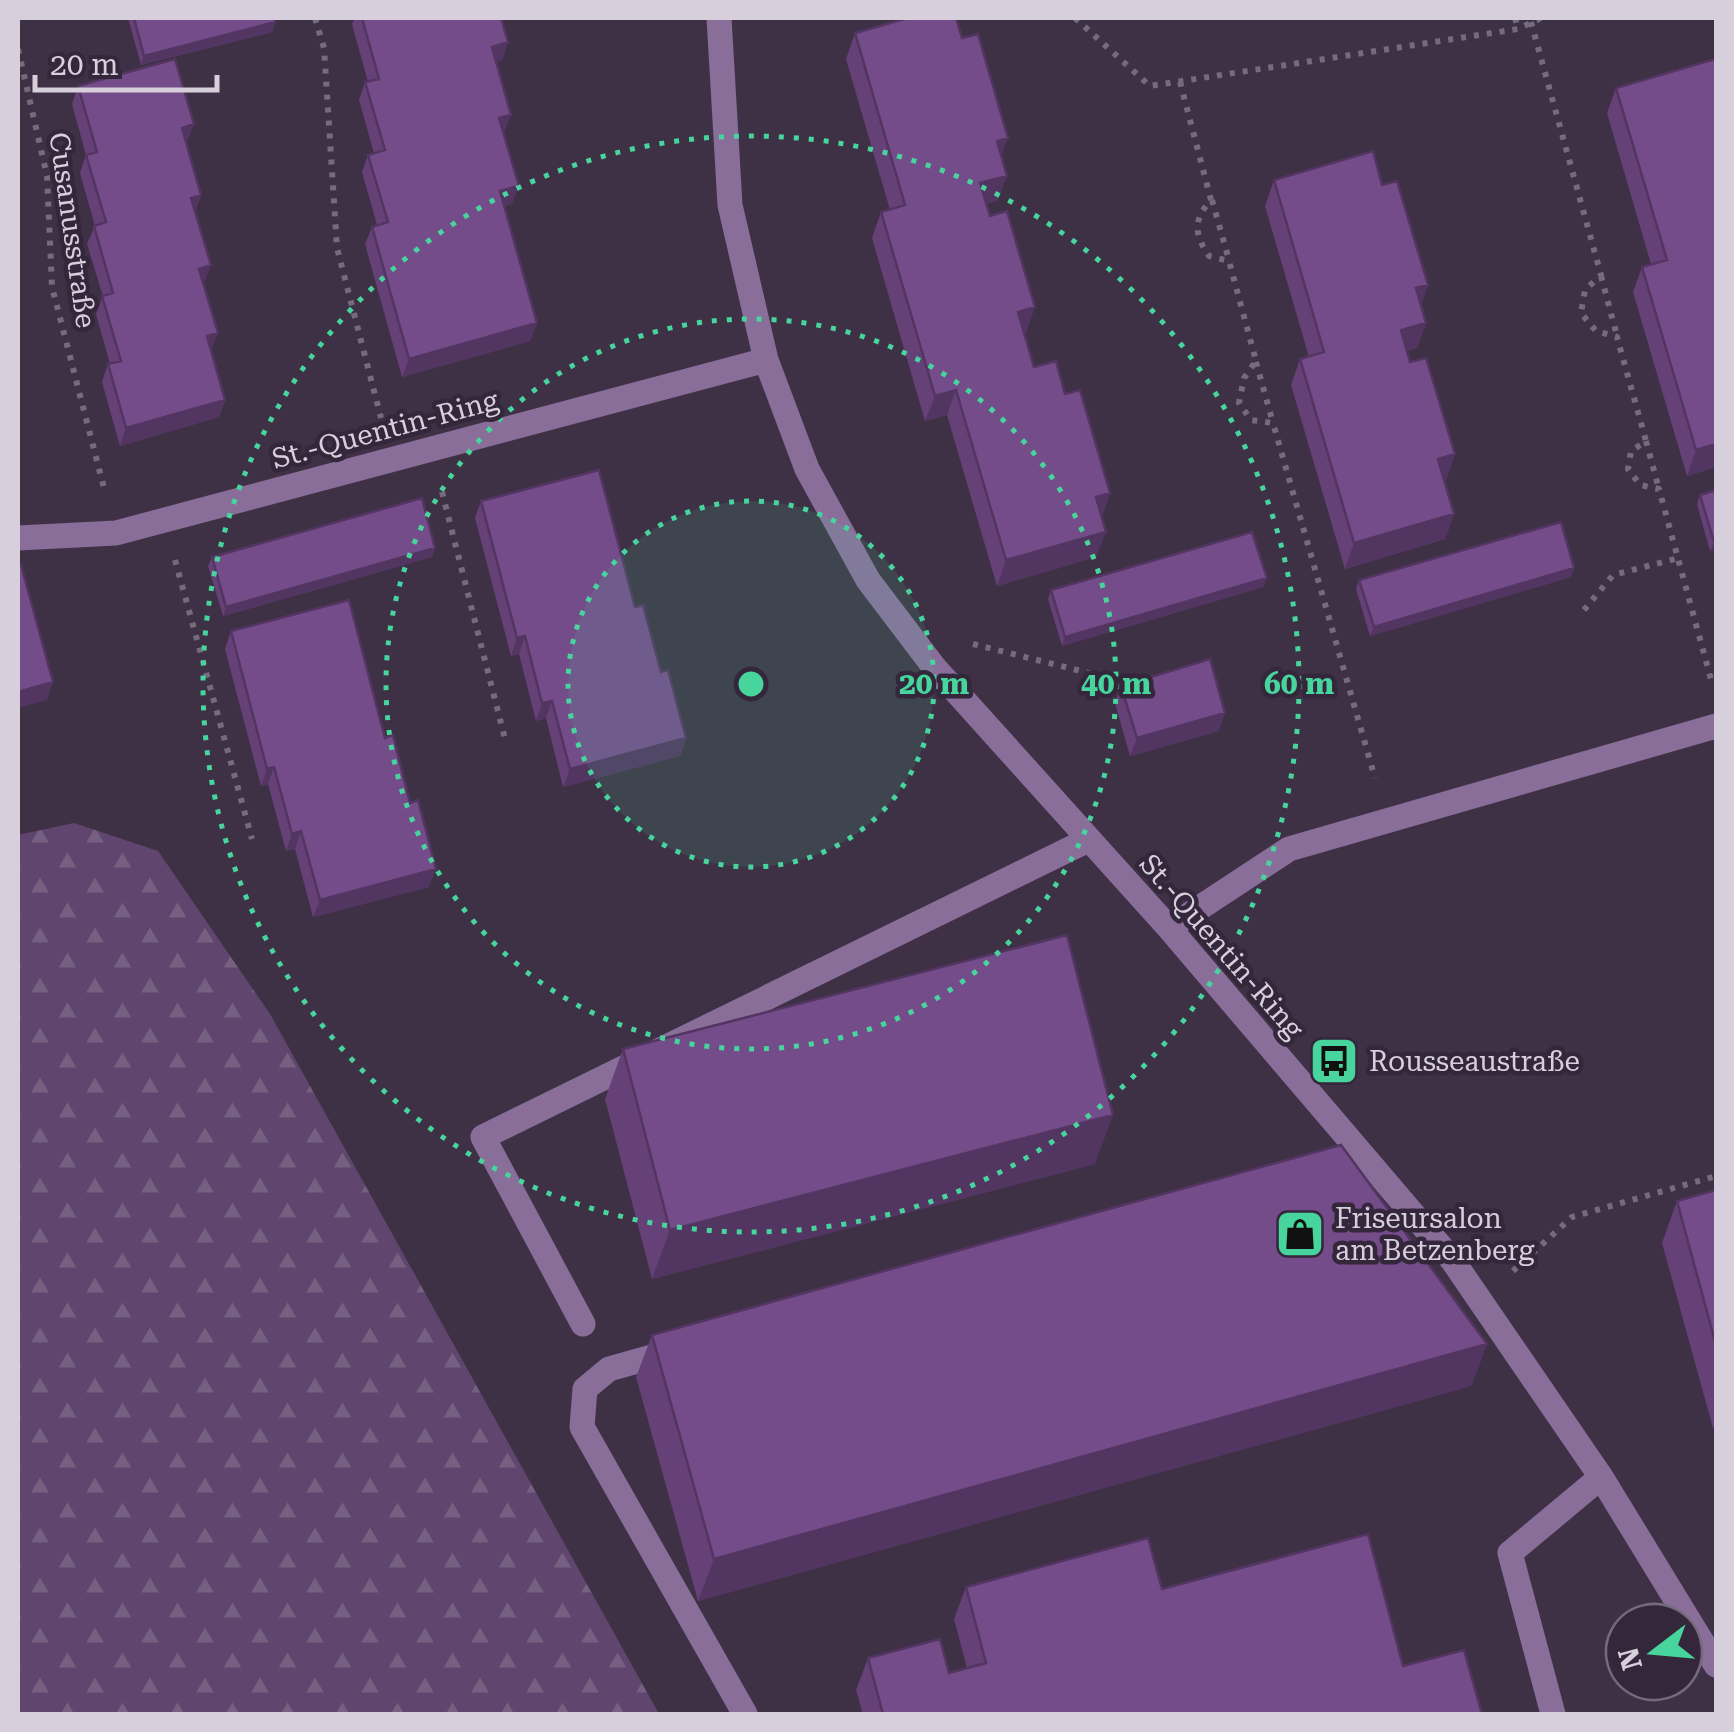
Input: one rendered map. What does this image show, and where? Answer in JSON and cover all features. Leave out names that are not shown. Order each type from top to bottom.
[{"type":"street","name":"St.-Quentin-Ring","points":[[719,18],[730,205],[766,360],[807,468],[868,580],[934,667],[1169,928],[1454,1261],[1601,1477],[1716,1665]]},
{"type":"street","name":"St.-Quentin-Ring","points":[[18,538],[116,533],[766,360]]},
{"type":"street","points":[[1169,928],[1289,849],[1716,726]]},
{"type":"street","points":[[583,1324],[483,1137],[1088,840]]},
{"type":"street","points":[[1339,1167],[1367,1160]]},
{"type":"street","points":[[703,1343],[609,1369],[585,1388],[582,1426],[745,1714]]},
{"type":"street","points":[[1553,1714],[1510,1552],[1601,1477]]},
{"type":"path","points":[[315,18],[324,48],[337,248],[375,395]]},
{"type":"path","points":[[1078,18],[1150,86],[1518,29],[1541,18]]},
{"type":"path","points":[[1516,18],[1518,29]]},
{"type":"path","points":[[1532,22],[1714,689]]},
{"type":"path","name":"Cusanusstraße","points":[[18,48],[47,176],[52,287],[116,533]]},
{"type":"path","points":[[1180,82],[1377,784]]},
{"type":"path","points":[[1212,200],[1200,213],[1198,240],[1209,256],[1229,261]]},
{"type":"path","points":[[1601,275],[1585,290],[1581,313],[1596,331],[1618,337]]},
{"type":"path","points":[[1256,361],[1244,378],[1239,402],[1252,420],[1273,423]]},
{"type":"path","points":[[1646,442],[1631,451],[1628,470],[1640,485],[1659,490]]},
{"type":"path","points":[[431,448],[505,739]]},
{"type":"path","points":[[164,520],[252,838]]},
{"type":"path","points":[[1584,610],[1613,575],[1679,558]]},
{"type":"path","points":[[960,640],[1093,674]]},
{"type":"path","points":[[1514,1271],[1572,1217],[1716,1176]]},
{"type":"green space","points":[[74,823],[158,851],[270,1014],[659,1714],[18,1714],[18,835]]},
{"type":"building","points":[[134,18],[274,18],[275,22],[144,56]]},
{"type":"building","points":[[362,18],[501,18],[508,42],[492,47],[511,115],[499,118],[519,186],[500,191],[537,323],[409,359],[372,227],[388,222],[368,155],[385,150],[365,82],[379,79]]},
{"type":"building","points":[[908,18],[956,18],[962,38],[978,34],[1008,138],[997,141],[1007,176],[980,183],[990,216],[1007,211],[1035,307],[1018,312],[1034,367],[1056,361],[1065,394],[1080,390],[1110,493],[1096,497],[1106,532],[1006,560],[956,390],[935,396],[881,212],[905,205],[855,33]]},
{"type":"building","points":[[175,59],[194,124],[182,128],[201,195],[191,198],[211,265],[199,269],[218,333],[207,336],[225,400],[126,428],[108,364],[121,361],[102,296],[113,293],[94,226],[106,222],[86,155],[97,152],[78,86]]},
{"type":"building","points":[[1715,59],[1716,444],[1696,450],[1642,267],[1667,260],[1616,88]]},
{"type":"building","points":[[1373,151],[1382,185],[1397,181],[1428,285],[1416,288],[1426,323],[1401,330],[1410,362],[1426,358],[1455,454],[1438,459],[1454,514],[1354,543],[1300,359],[1324,352],[1274,180]]},
{"type":"building","points":[[599,470],[635,607],[643,605],[661,672],[668,670],[686,738],[570,769],[552,701],[542,703],[525,636],[517,638],[481,501]]},
{"type":"building","points":[[1716,490],[1716,541],[1714,542],[1700,495]]},
{"type":"building","points":[[422,498],[435,548],[226,607],[212,557]]},
{"type":"building","points":[[1561,522],[1574,568],[1374,627],[1359,580]]},
{"type":"building","points":[[1252,532],[1267,578],[1065,637],[1051,590]]},
{"type":"building","points":[[21,565],[53,682],[18,692],[18,566]]},
{"type":"building","points":[[349,600],[385,738],[393,735],[410,803],[418,800],[436,869],[320,900],[301,831],[292,834],[274,767],[267,769],[231,631]]},
{"type":"building","points":[[1210,659],[1225,713],[1137,738],[1121,686]]},
{"type":"building","points":[[1067,935],[1113,1115],[670,1230],[623,1049]]},
{"type":"building","points":[[1341,1145],[1487,1344],[714,1559],[652,1335]]},
{"type":"building","points":[[1716,1190],[1716,1345],[1677,1201]]},
{"type":"building","points":[[1368,1534],[1403,1666],[1464,1650],[1482,1714],[883,1714],[868,1658],[940,1639],[949,1673],[986,1663],[966,1587],[1148,1538],[1162,1589]]},
{"type":"place","name":"Rousseaustraße","points":[[1334,1061]]},
{"type":"place","name":"Friseursalon am Betzenberg","points":[[1300,1234]]}]
